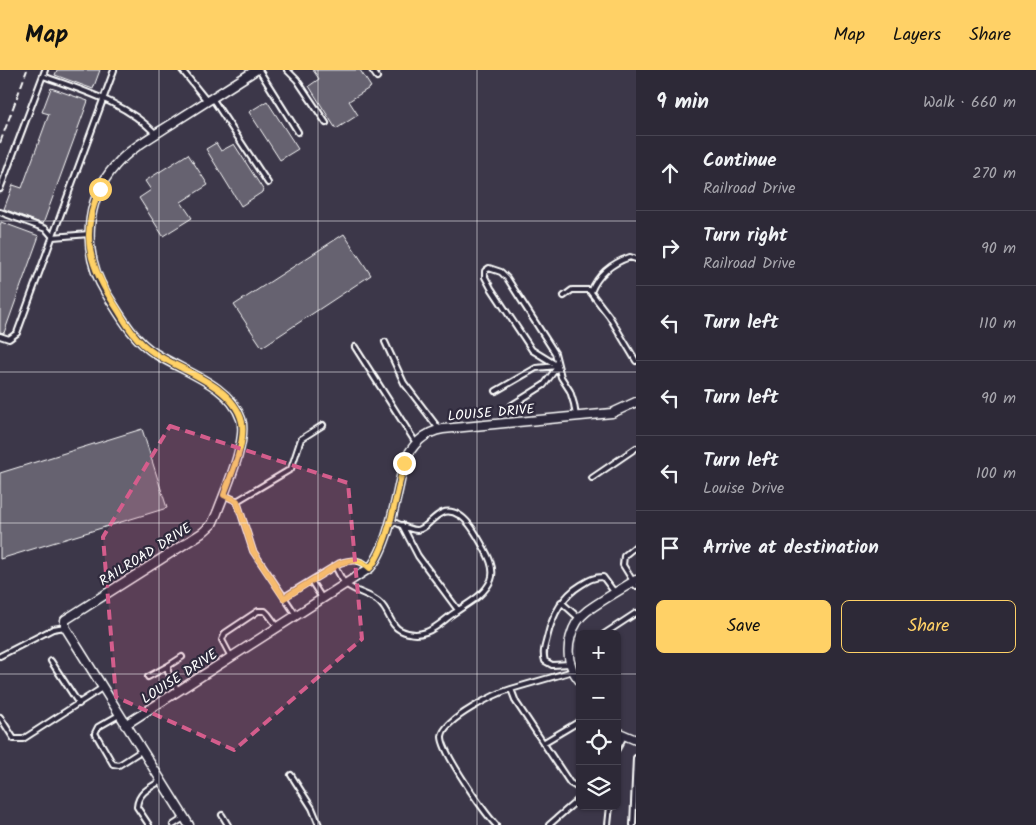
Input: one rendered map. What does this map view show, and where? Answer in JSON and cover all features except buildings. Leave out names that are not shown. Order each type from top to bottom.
[{"type":"street","name":"RAILROAD DRIVE","points":[[65,627],[65,620],[68,616],[202,533],[212,524],[242,441],[242,420],[236,406],[221,390],[155,354],[134,337],[101,284],[91,256],[89,234],[95,200],[109,173],[127,154],[255,70]]},
{"type":"street","name":"LOUISE DRIVE","points":[[125,725],[370,568],[382,549],[408,454],[416,444],[432,432],[439,429],[612,412],[636,402]]},
{"type":"street","points":[[577,675],[572,667],[569,651],[571,635],[580,619],[586,611],[635,583]]},
{"type":"street","points":[[65,627],[189,825]]},
{"type":"street","points":[[621,734],[636,740]]},
{"type":"lane","points":[[0,189],[45,70]]},
{"type":"lane","points":[[0,336],[8,339],[17,333],[114,70]]},
{"type":"lane","points":[[182,70],[209,100],[268,183]]},
{"type":"lane","points":[[255,70],[298,132]]},
{"type":"lane","points":[[287,70],[297,80],[326,123]]},
{"type":"lane","points":[[372,70],[377,77]]},
{"type":"lane","points":[[42,76],[104,98],[145,122],[156,134]]},
{"type":"lane","points":[[0,212],[46,229],[52,237]]},
{"type":"lane","points":[[52,237],[89,234]]},
{"type":"lane","points":[[591,292],[601,274],[619,261],[630,256],[636,259]]},
{"type":"lane","points":[[558,366],[532,350],[485,277],[486,271],[489,268],[501,272],[507,278],[556,353],[558,366],[574,404],[576,416]]},
{"type":"lane","points":[[564,296],[572,290],[589,290],[609,316],[636,361]]},
{"type":"lane","points":[[385,342],[404,383],[439,429]]},
{"type":"lane","points":[[355,347],[416,444]]},
{"type":"lane","points":[[496,391],[536,368],[558,366]]},
{"type":"lane","points":[[512,405],[544,385],[558,366]]},
{"type":"lane","points":[[237,501],[291,468],[302,440],[323,424]]},
{"type":"lane","points":[[592,478],[636,448]]},
{"type":"lane","points":[[224,495],[237,501],[253,551],[297,616]]},
{"type":"lane","points":[[335,566],[346,585],[380,603],[394,625],[400,630],[415,634],[430,630],[475,600],[491,579],[492,565],[467,521],[458,514],[451,512],[441,513],[430,520],[422,529],[417,530],[390,520]]},
{"type":"lane","points":[[402,525],[418,556],[458,610]]},
{"type":"lane","points":[[635,583],[623,565],[624,556],[636,546]]},
{"type":"lane","points":[[284,598],[335,566],[350,560],[359,560],[370,568]]},
{"type":"lane","points":[[572,667],[552,665],[544,661],[543,655],[550,627],[561,602],[570,592],[594,577],[602,577],[615,593]]},
{"type":"lane","points":[[310,581],[323,599]]},
{"type":"lane","points":[[561,602],[580,619]]},
{"type":"lane","points":[[231,658],[222,640],[225,633],[258,611],[265,611],[279,628]]},
{"type":"lane","points":[[610,630],[636,612]]},
{"type":"lane","points":[[0,656],[53,629],[65,627]]},
{"type":"lane","points":[[148,677],[182,657]]},
{"type":"lane","points":[[51,661],[79,704]]},
{"type":"lane","points":[[168,666],[168,672],[178,691]]},
{"type":"lane","points":[[496,825],[484,810],[445,749],[442,736],[446,728],[466,711],[499,692],[572,667]]},
{"type":"lane","points":[[0,718],[14,739],[23,739],[102,688]]},
{"type":"lane","points":[[512,689],[516,702],[570,783],[576,787]]},
{"type":"lane","points":[[119,715],[98,728],[95,734],[113,764],[119,765],[142,751]]},
{"type":"lane","points":[[543,743],[576,723]]},
{"type":"lane","points":[[634,825],[636,758]]},
{"type":"lane","points":[[291,776],[312,808],[319,825]]},
{"type":"lane","points":[[149,825],[137,807],[137,799],[145,791],[161,781]]},
{"type":"lane","points":[[549,825],[576,801]]},
{"type":"lane","points":[[608,825],[610,810]]},
{"type":"lane","points":[[222,816],[228,825]]},
{"type":"lane","points":[[173,825],[184,818]]},
{"type":"highlighted area","points":[[170,426],[348,483],[362,639],[234,750],[116,697],[103,537]]},
{"type":"railway","points":[[0,143],[27,70]]},
{"type":"route","points":[[100,189],[92,209],[89,242],[91,256],[101,284],[134,337],[155,354],[221,390],[236,406],[242,420],[242,441],[224,495],[237,501],[253,551],[284,598],[340,563],[359,560],[370,568],[382,549],[404,463]]}]
